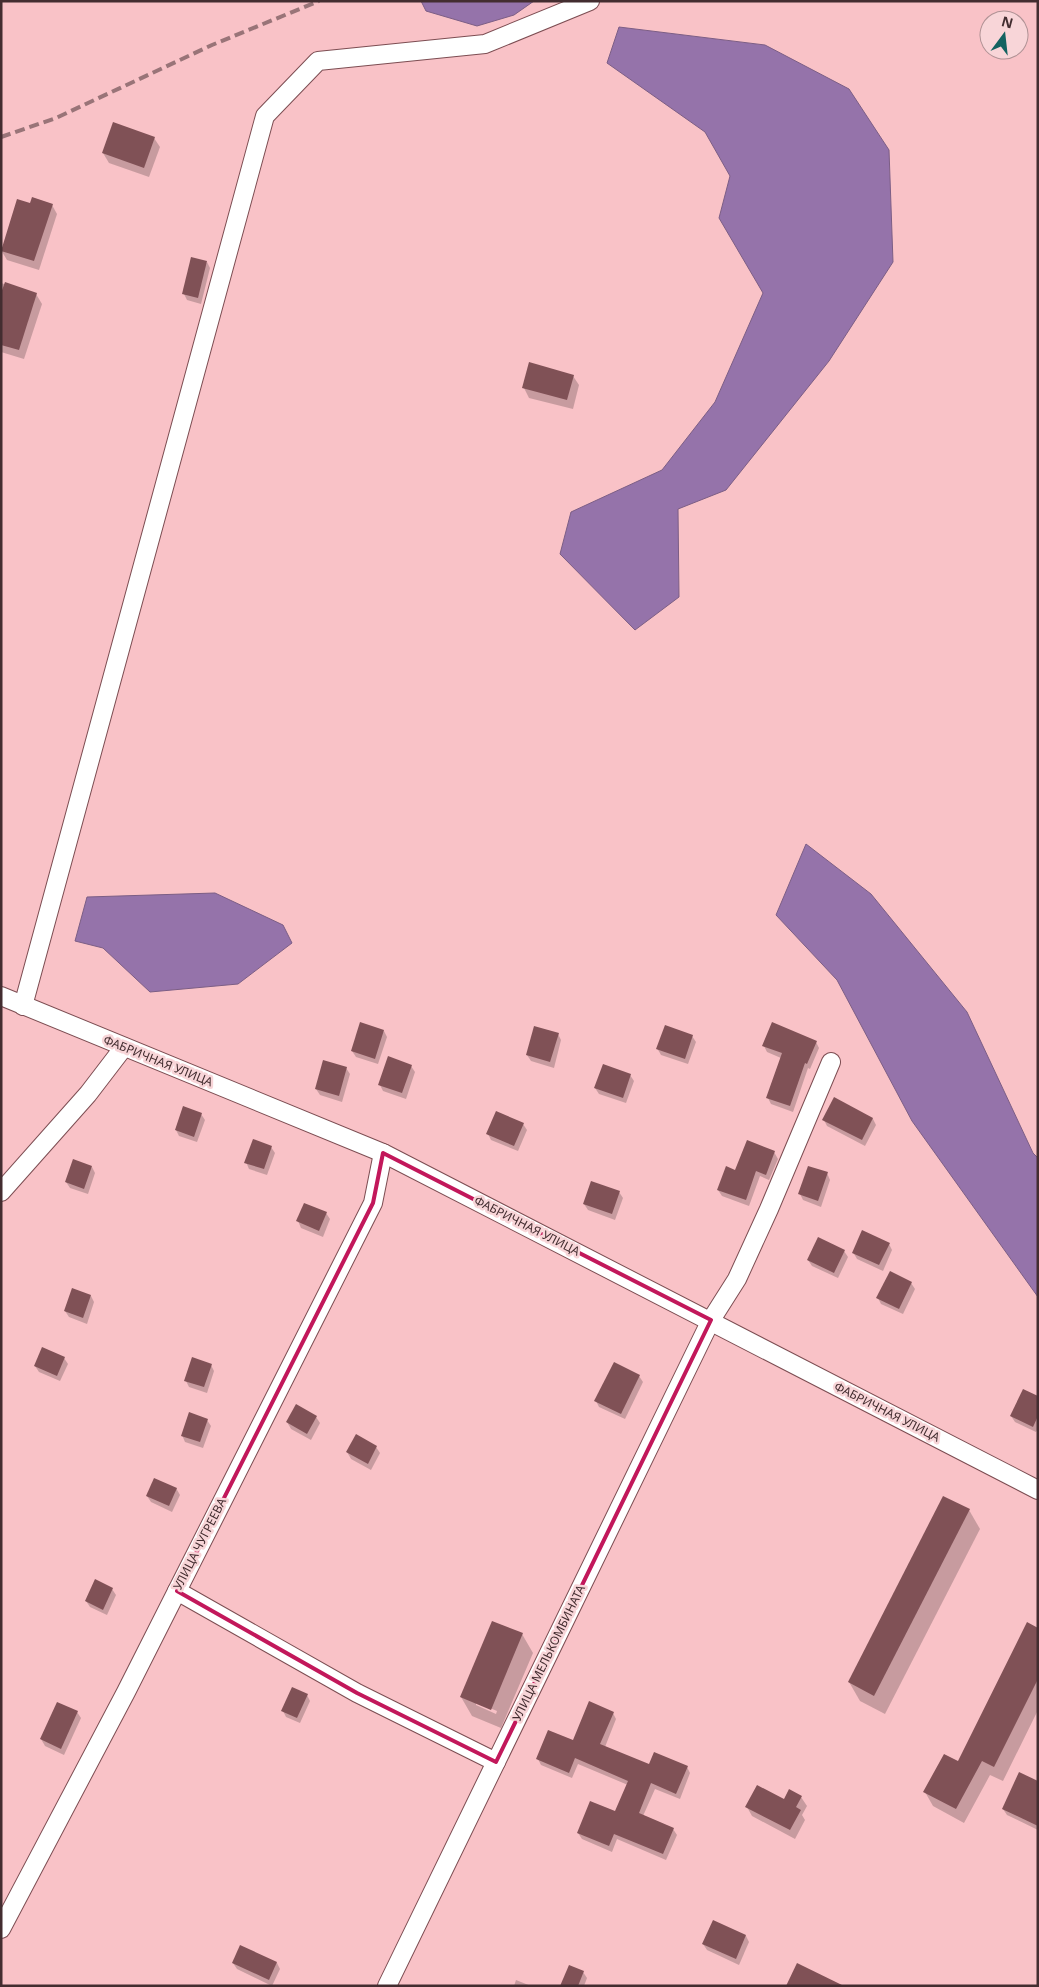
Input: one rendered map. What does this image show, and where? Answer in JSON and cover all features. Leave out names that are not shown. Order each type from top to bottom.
[{"type":"street","points":[[24,1006],[265,116],[318,61],[485,44],[590,1]]},
{"type":"street","name":"ФАБРИЧНАЯ УЛИЦА","points":[[1,996],[383,1153],[711,1320],[1038,1490]]},
{"type":"street","points":[[1,1192],[88,1094],[124,1047]]},
{"type":"street","name":"УЛИЦА МЕЛЬКОМБИНАТА","points":[[387,1986],[711,1320],[737,1279],[769,1209],[831,1062]]},
{"type":"street","name":"УЛИЦА ЧУГРЕЕВА","points":[[1,1929],[177,1591],[373,1203],[383,1153]]},
{"type":"street","points":[[177,1591],[357,1692],[496,1762]]},
{"type":"highlighted area","points":[[383,1153],[711,1320],[496,1762],[357,1693],[177,1591],[373,1203]]},
{"type":"shaded area","points":[[421,1],[534,1],[514,15],[477,26],[426,11]]},
{"type":"shaded area","points":[[619,27],[765,45],[849,89],[889,150],[893,262],[829,361],[726,490],[678,509],[679,597],[635,630],[560,554],[571,512],[662,470],[715,402],[763,293],[719,218],[730,176],[705,132],[607,63]]},
{"type":"shaded area","points":[[806,844],[871,894],[967,1012],[1033,1153],[1038,1158],[1038,1297],[912,1121],[837,980],[776,915]]},
{"type":"shaded area","points":[[215,893],[283,925],[292,943],[238,984],[150,992],[103,948],[75,941],[87,897]]},
{"type":"building","points":[[113,122],[155,137],[144,168],[102,153]]},
{"type":"building","points":[[32,197],[53,204],[34,261],[1,251],[17,199],[30,203]]},
{"type":"building","points":[[191,257],[207,261],[198,298],[182,294]]},
{"type":"building","points":[[5,282],[37,293],[19,350],[1,345],[1,293]]},
{"type":"building","points":[[529,362],[574,375],[567,400],[522,388]]},
{"type":"building","points":[[360,1022],[384,1030],[375,1059],[351,1051]]},
{"type":"building","points":[[772,1022],[817,1041],[807,1064],[805,1063],[790,1106],[766,1098],[782,1053],[762,1046]]},
{"type":"building","points":[[665,1025],[693,1035],[685,1059],[656,1049]]},
{"type":"building","points":[[534,1026],[559,1033],[550,1062],[526,1055]]},
{"type":"building","points":[[388,1056],[412,1065],[402,1093],[378,1085]]},
{"type":"building","points":[[323,1060],[347,1067],[339,1096],[315,1089]]},
{"type":"building","points":[[603,1064],[631,1074],[623,1098],[594,1088]]},
{"type":"building","points":[[834,1097],[873,1118],[862,1140],[822,1120]]},
{"type":"building","points":[[183,1106],[202,1113],[194,1137],[175,1130]]},
{"type":"building","points":[[496,1111],[524,1123],[514,1146],[486,1134]]},
{"type":"building","points":[[253,1139],[272,1146],[264,1169],[244,1163]]},
{"type":"building","points":[[747,1140],[775,1151],[766,1175],[756,1171],[746,1200],[717,1190],[726,1166],[735,1170]]},
{"type":"building","points":[[73,1159],[92,1166],[84,1189],[65,1182]]},
{"type":"building","points":[[808,1166],[828,1172],[818,1201],[798,1194]]},
{"type":"building","points":[[591,1181],[620,1191],[612,1214],[583,1204]]},
{"type":"building","points":[[304,1203],[327,1212],[319,1231],[296,1221]]},
{"type":"building","points":[[862,1230],[890,1243],[879,1265],[852,1253]]},
{"type":"building","points":[[818,1237],[845,1250],[834,1273],[807,1260]]},
{"type":"building","points":[[890,1271],[912,1282],[899,1309],[876,1298]]},
{"type":"building","points":[[72,1288],[91,1295],[83,1318],[64,1311]]},
{"type":"building","points":[[42,1347],[65,1357],[57,1376],[34,1366]]},
{"type":"building","points":[[192,1357],[212,1364],[204,1387],[184,1381]]},
{"type":"building","points":[[614,1362],[640,1375],[621,1414],[594,1401]]},
{"type":"building","points":[[1023,1389],[1038,1396],[1038,1416],[1033,1427],[1010,1416]]},
{"type":"building","points":[[296,1404],[317,1416],[307,1434],[286,1422]]},
{"type":"building","points":[[189,1412],[208,1419],[200,1442],[181,1436]]},
{"type":"building","points":[[356,1434],[377,1446],[368,1464],[346,1452]]},
{"type":"building","points":[[154,1478],[177,1488],[169,1506],[146,1496]]},
{"type":"building","points":[[943,1496],[970,1509],[874,1696],[848,1682]]},
{"type":"building","points":[[95,1579],[113,1588],[103,1610],[85,1601]]},
{"type":"building","points":[[492,1621],[523,1633],[491,1710],[460,1697]]},
{"type":"building","points":[[1027,1622],[1038,1628],[1038,1679],[994,1767],[982,1761],[956,1809],[923,1792],[944,1754],[958,1761]]},
{"type":"building","points":[[292,1687],[308,1694],[297,1718],[281,1711]]},
{"type":"building","points":[[589,1701],[614,1712],[600,1744],[649,1764],[654,1752],[688,1766],[676,1794],[651,1783],[639,1813],[674,1828],[663,1854],[614,1834],[609,1846],[577,1833],[590,1801],[615,1811],[628,1781],[575,1758],[569,1773],[536,1759],[548,1730],[573,1740]]},
{"type":"building","points":[[57,1702],[78,1711],[61,1749],[40,1739]]},
{"type":"building","points":[[1019,1772],[1038,1781],[1038,1826],[1002,1809]]},
{"type":"building","points":[[757,1785],[784,1799],[789,1789],[802,1796],[796,1807],[801,1810],[790,1830],[745,1807]]},
{"type":"building","points":[[713,1920],[746,1935],[736,1959],[702,1944]]},
{"type":"building","points":[[240,1945],[277,1962],[269,1980],[232,1963]]},
{"type":"building","points":[[797,1963],[844,1986],[786,1986]]},
{"type":"building","points":[[569,1965],[584,1971],[578,1986],[560,1986]]},
{"type":"railway","points":[[1,137],[56,118],[212,45],[319,1]]}]
